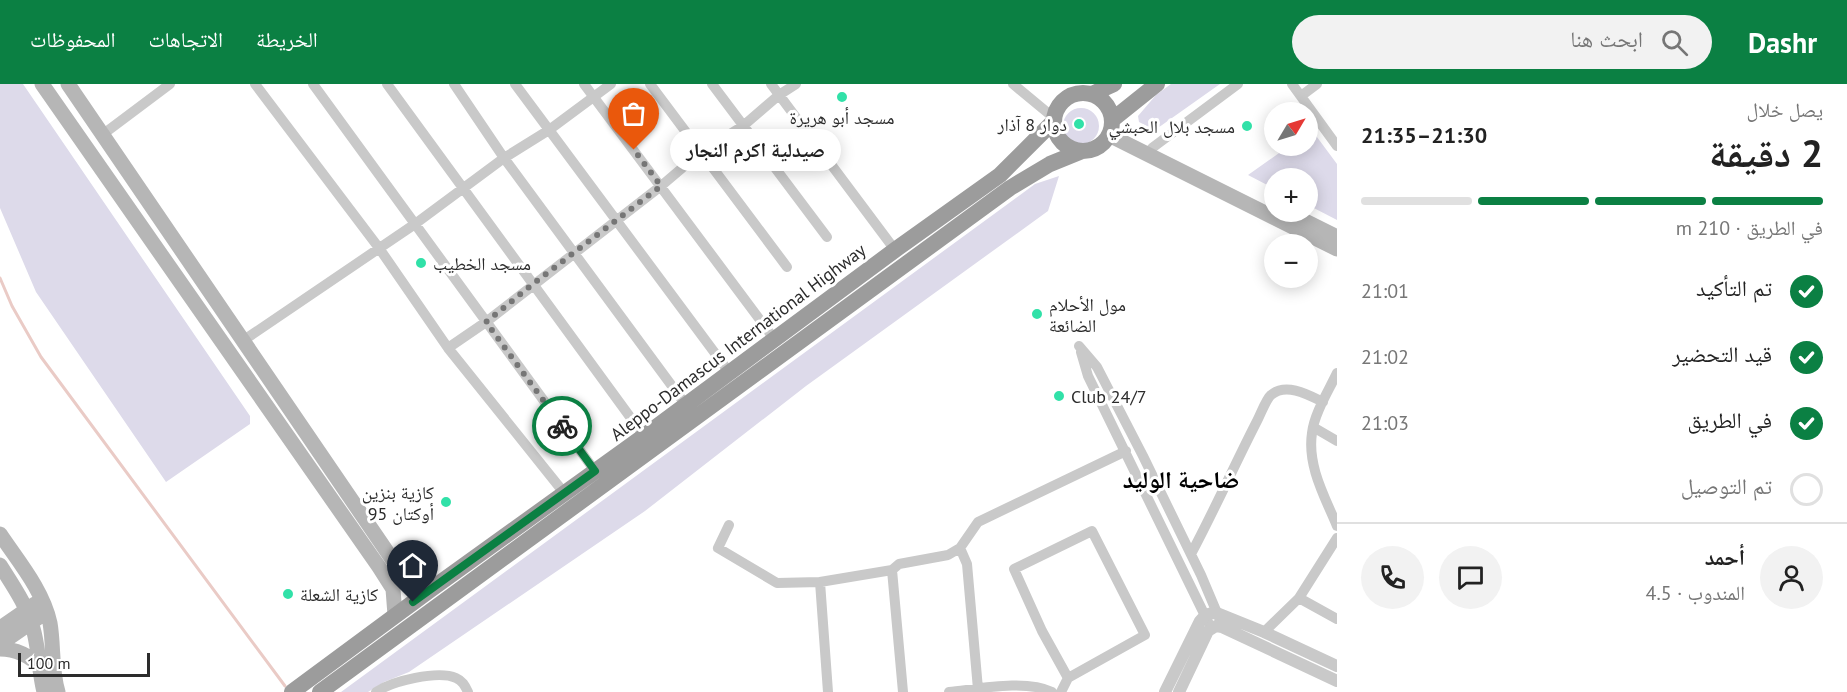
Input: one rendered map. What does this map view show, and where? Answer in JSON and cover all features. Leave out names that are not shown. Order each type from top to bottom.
[{"type":"highway","points":[[1114,84],[1071,95],[1060,103],[1054,120],[1055,131],[1065,145],[1074,150],[1094,149],[1103,143],[1111,128],[1157,84]]},
{"type":"highway","points":[[1096,89],[1106,104],[1111,128]]},
{"type":"highway","name":"Aleppo-Damascus International Highway","points":[[292,692],[1000,175],[1054,120]]},
{"type":"highway","name":"Aleppo-Damascus International Highway","points":[[320,692],[1010,188],[1050,164],[1082,151]]},
{"type":"main road","points":[[42,84],[379,567],[393,589],[395,615]]},
{"type":"main road","points":[[68,84],[407,580],[430,590]]},
{"type":"main road","points":[[1111,128],[1264,202]]},
{"type":"main road","points":[[1111,128],[1337,249]]},
{"type":"main road","points":[[1305,222],[1337,237]]},
{"type":"main road","points":[[0,534],[44,605],[51,630],[54,676],[58,692]]},
{"type":"main road","points":[[0,565],[19,594],[29,616],[44,692]]},
{"type":"main road","points":[[4,625],[15,612],[19,594]]},
{"type":"main road","points":[[0,644],[44,605]]},
{"type":"main road","points":[[4,625],[29,616]]},
{"type":"main road","points":[[0,649],[25,654],[40,668]]},
{"type":"street","points":[[102,135],[170,84]]},
{"type":"street","points":[[255,84],[379,248],[448,348],[565,494]]},
{"type":"street","points":[[313,84],[595,471]]},
{"type":"street","points":[[387,84],[644,436]]},
{"type":"street","points":[[454,84],[504,158],[686,405]]},
{"type":"street","points":[[514,84],[729,372]]},
{"type":"street","points":[[585,84],[775,340]]},
{"type":"street","points":[[244,340],[415,224],[504,158],[549,130],[611,84]]},
{"type":"street","points":[[650,84],[787,267]]},
{"type":"street","points":[[712,84],[826,237]]},
{"type":"street","points":[[771,84],[895,250]]},
{"type":"street","points":[[448,348],[486,322],[661,186],[701,152],[743,126],[779,95],[796,84]]},
{"type":"street","points":[[1152,148],[1238,84]]},
{"type":"street","points":[[1292,84],[1337,146]]},
{"type":"street","points":[[1301,96],[1317,84]]},
{"type":"street","points":[[1016,85],[1054,120]]},
{"type":"street","points":[[1337,666],[1264,632],[1211,614],[1088,376],[1080,346],[1097,367],[1191,554],[1211,614],[1216,627],[1337,681]]},
{"type":"street","points":[[1337,373],[1311,434],[1314,469],[1337,526]]},
{"type":"street","points":[[1191,554],[1271,395],[1283,389],[1300,391],[1323,402]]},
{"type":"street","points":[[1313,427],[1337,441]]},
{"type":"street","points":[[729,525],[718,548],[777,583],[820,582],[892,570],[899,564],[948,555],[960,548],[978,522],[1126,451]]},
{"type":"street","points":[[1061,692],[1068,678],[1144,635],[1092,531],[1014,569],[1042,631],[1068,678]]},
{"type":"street","points":[[1264,632],[1299,598],[1337,538]]},
{"type":"street","points":[[960,548],[967,564],[978,689]]},
{"type":"street","points":[[892,570],[903,692]]},
{"type":"street","points":[[820,582],[828,692]]},
{"type":"street","points":[[1299,598],[1337,619]]},
{"type":"street","points":[[1165,692],[1200,621],[1211,614]]},
{"type":"street","points":[[1179,692],[1216,627]]},
{"type":"street","points":[[376,692],[383,687],[407,680],[438,676],[455,677],[464,684],[468,692]]},
{"type":"street","points":[[949,692],[1021,686],[1052,692]]},
{"type":"shaded area","points":[[0,84],[23,84],[250,416],[250,424],[166,482],[36,292],[0,208]]},
{"type":"shaded area","points":[[1171,84],[1220,84],[1155,130],[1139,122],[1138,116],[1156,95]]},
{"type":"shaded area","points":[[1081,108],[1094,113],[1099,126],[1094,139],[1081,144],[1068,139],[1063,126],[1068,113]]},
{"type":"shaded area","points":[[1318,138],[1337,164],[1337,220],[1318,210],[1318,168],[1264,168],[1264,183],[1248,175],[1275,156],[1318,156]]},
{"type":"shaded area","points":[[1059,176],[1048,211],[806,386],[645,511],[409,672],[384,682],[368,692],[341,692],[1035,184]]},
{"type":"waterway","points":[[0,278],[12,306],[41,357],[285,686]]},
{"type":"way so far","points":[[562,426],[486,322],[661,186],[634,150]]},
{"type":"place","name":"مسجد أبو هريرة","points":[[842,97]]},
{"type":"place","name":"دوار 8 آذار","points":[[1079,124]]},
{"type":"place","name":"مسجد بلال الحبشي","points":[[1247,126]]},
{"type":"place","name":"صيدلية اكرم النجار","points":[[634,150]]},
{"type":"place","name":"مسجد الخطيب","points":[[421,263]]},
{"type":"place","name":"مول الأحلام الضائعة","points":[[1037,314]]},
{"type":"place","name":"Club 24/7","points":[[1059,396]]},
{"type":"place","name":"كازية بنزين أوكتان 95","points":[[446,502]]},
{"type":"place","name":"كازية الشعلة","points":[[288,594]]},
{"type":"district","name":"ضاحية الوليد","points":[[1181,479]]},
{"type":"route","points":[[413,602],[595,471],[562,426]]}]
